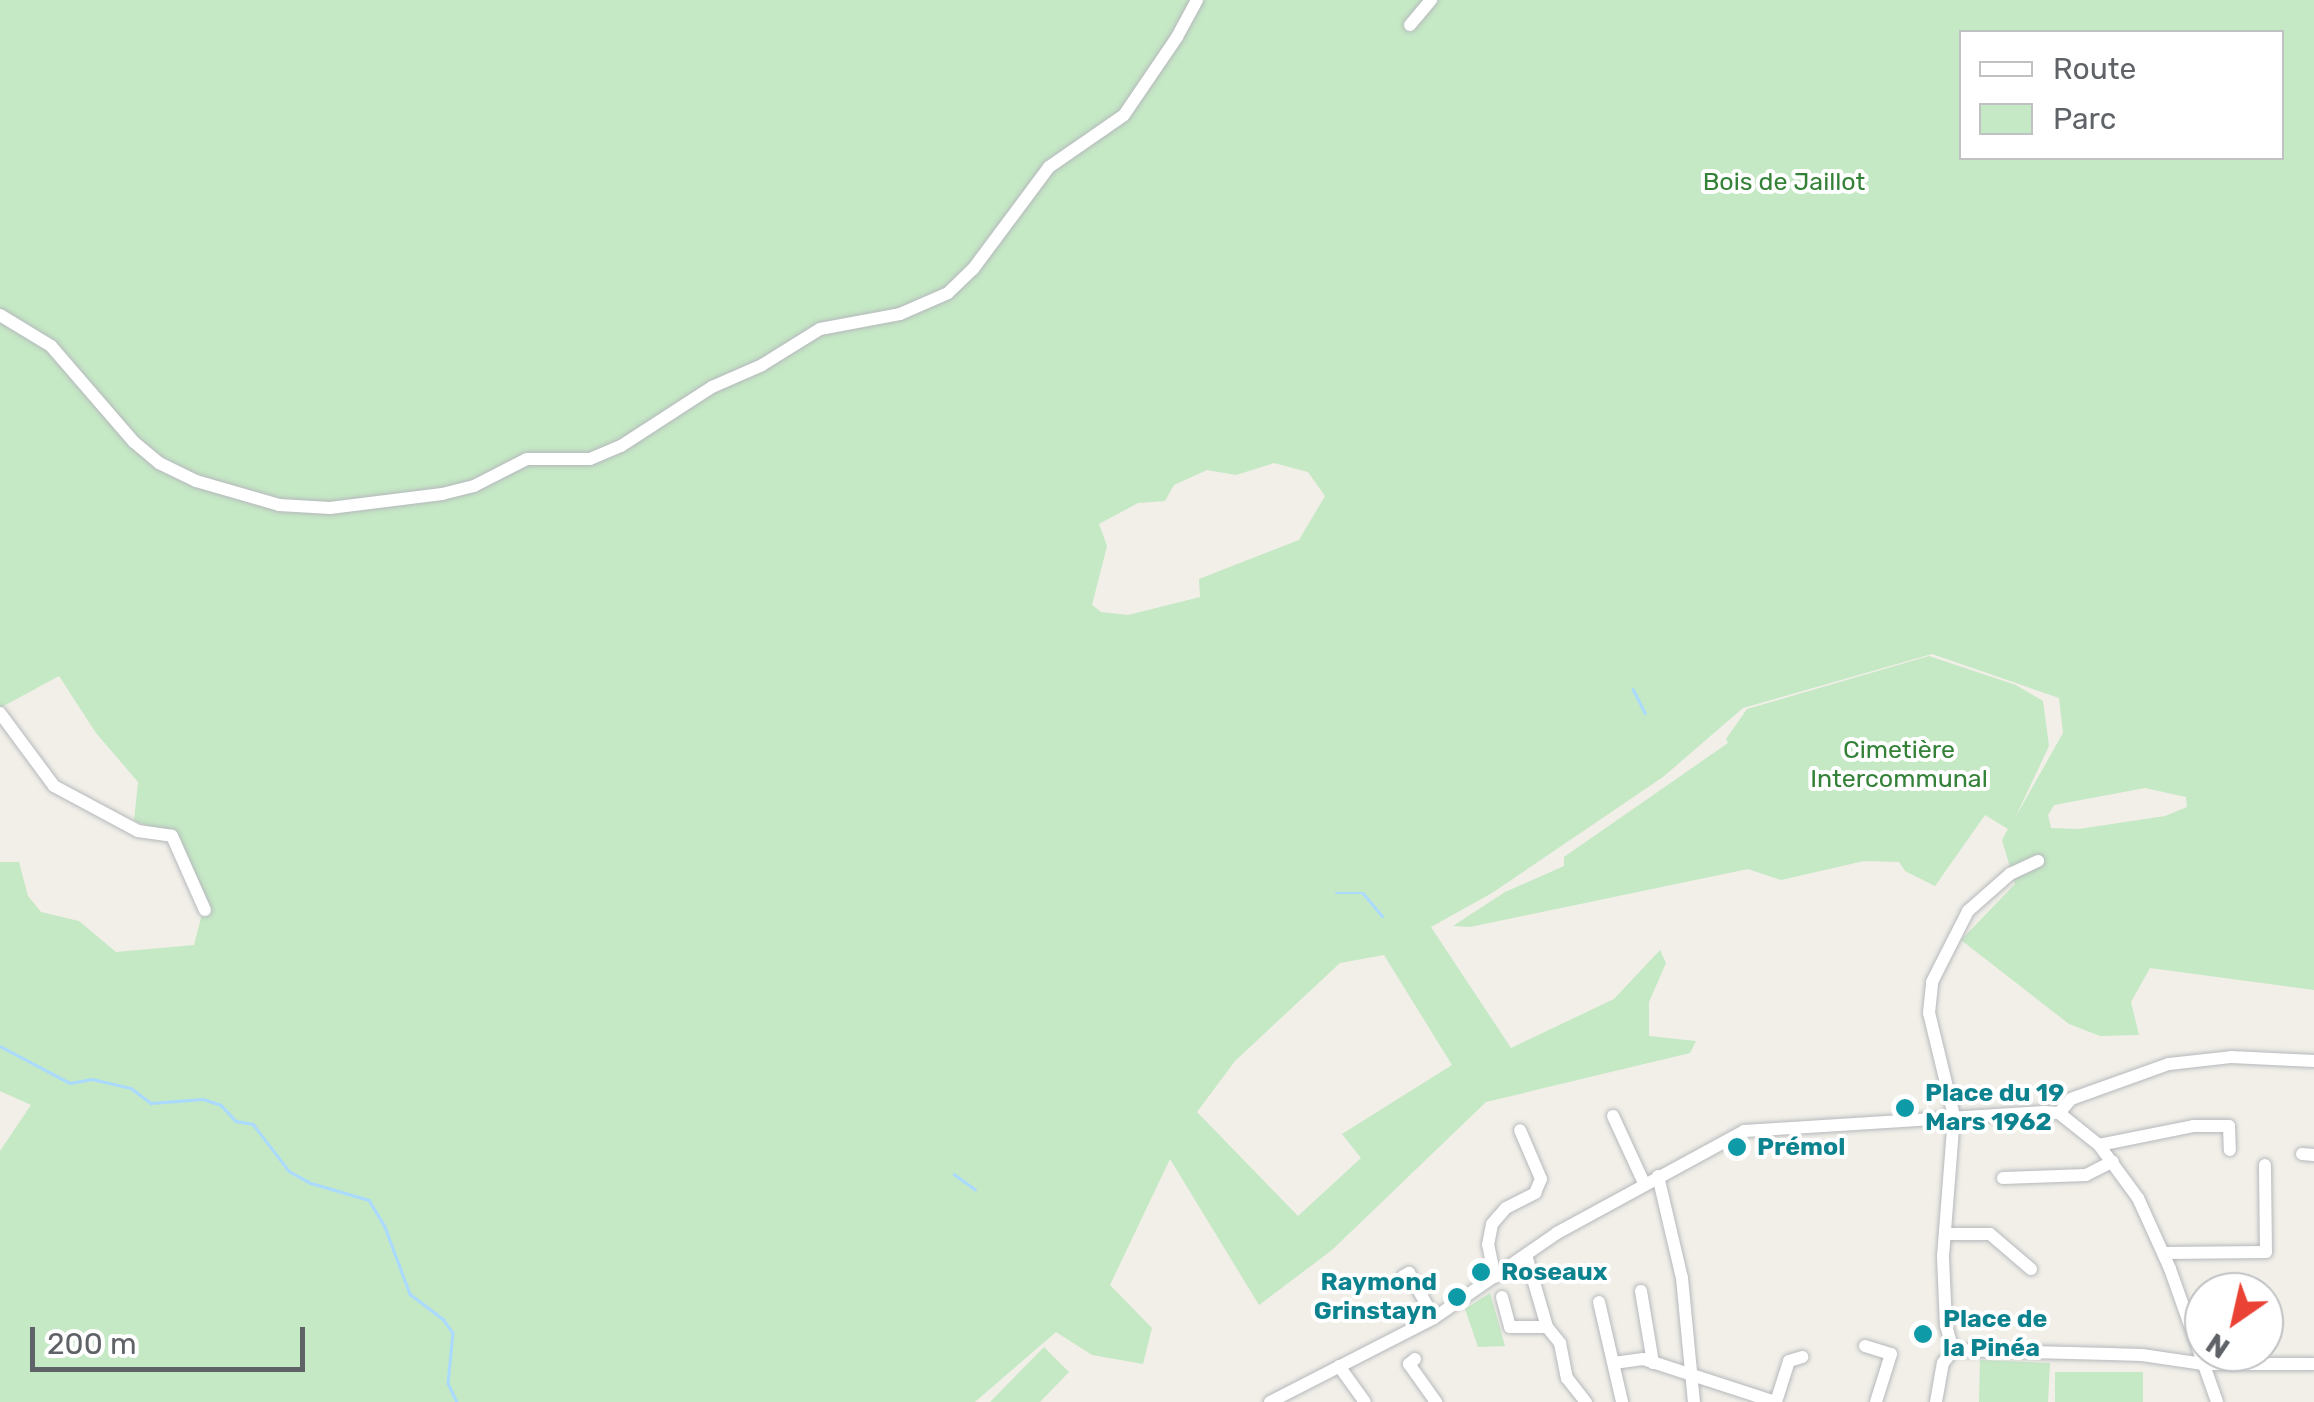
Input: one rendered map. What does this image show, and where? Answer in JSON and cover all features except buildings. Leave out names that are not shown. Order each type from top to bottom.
[{"type":"street","points":[[0,316],[51,346],[150,457],[212,486],[279,505],[337,508],[458,491],[522,460],[582,460],[606,454],[712,387],[762,365],[820,329],[900,314],[948,293],[972,269],[1049,167],[1124,115],[1178,37],[1197,0]]},
{"type":"street","points":[[1410,25],[1431,0]]},
{"type":"street","points":[[0,713],[54,786],[138,831],[172,836],[205,910]]},
{"type":"street","points":[[1953,1350],[1946,1326],[1944,1273],[1954,1116],[1929,1012],[1932,982],[1968,911],[2010,874],[2038,861]]},
{"type":"street","points":[[2060,1113],[2071,1099],[2170,1064],[2231,1058],[2314,1061]]},
{"type":"street","points":[[1270,1402],[1434,1318],[1526,1255],[1644,1183],[1744,1130],[2060,1113],[2099,1144],[2138,1198],[2184,1310]]},
{"type":"street","points":[[1613,1116],[1644,1183]]},
{"type":"street","points":[[2099,1144],[2193,1126],[2229,1126],[2230,1150]]},
{"type":"street","points":[[1495,1277],[1488,1245],[1492,1224],[1506,1208],[1536,1193],[1541,1179],[1520,1130]]},
{"type":"street","points":[[2003,1178],[2086,1175],[2113,1161]]},
{"type":"street","points":[[2164,1254],[2266,1252],[2265,1165]]},
{"type":"street","points":[[1658,1176],[1682,1278],[1694,1402]]},
{"type":"street","points":[[1948,1234],[1990,1234],[2031,1268]]},
{"type":"street","points":[[1526,1255],[1547,1327],[1560,1342],[1567,1378],[1586,1402]]},
{"type":"street","points":[[1403,1276],[1409,1274],[1434,1318]]},
{"type":"street","points":[[1641,1291],[1653,1363]]},
{"type":"street","points":[[1502,1297],[1510,1327],[1547,1327]]},
{"type":"street","points":[[1600,1302],[1622,1402]]},
{"type":"street","points":[[1865,1346],[1891,1354],[1876,1402]]},
{"type":"street","points":[[1953,1350],[2125,1354],[2184,1362]]},
{"type":"street","points":[[1936,1402],[1942,1363],[1953,1350]]},
{"type":"street","points":[[1614,1363],[1643,1359],[1776,1402],[1788,1361],[1802,1357]]},
{"type":"street","points":[[1415,1360],[1409,1364],[1436,1402]]},
{"type":"street","points":[[2284,1364],[2314,1364]]},
{"type":"street","points":[[1339,1366],[1365,1402]]},
{"type":"street","points":[[2206,1372],[2216,1402]]},
{"type":"green space","points":[[0,0],[2314,0],[2314,990],[2150,968],[2131,1002],[2139,1035],[2100,1036],[2069,1024],[1961,940],[2015,884],[2002,840],[2008,829],[1985,815],[1935,886],[1905,871],[1899,862],[1864,861],[1781,880],[1748,869],[1470,927],[1453,926],[1505,892],[1564,866],[1564,857],[1728,743],[1726,739],[1747,709],[1929,656],[2016,685],[2043,701],[2049,746],[2015,818],[2063,733],[2059,698],[1932,654],[1743,708],[1663,777],[1492,893],[1431,927],[1511,1048],[1614,999],[1660,950],[1666,963],[1649,1002],[1649,1036],[1696,1041],[1690,1053],[1486,1102],[1332,1250],[1259,1305],[1170,1159],[1110,1285],[1152,1328],[1143,1364],[1092,1355],[1056,1332],[975,1402],[0,1402],[0,1151],[31,1105],[0,1091],[0,862],[19,862],[28,896],[41,912],[79,921],[116,952],[194,945],[202,914],[168,833],[134,821],[138,782],[96,733],[59,676],[0,708]],"holes":[[[1274,463],[1308,472],[1325,496],[1299,540],[1199,579],[1200,597],[1128,615],[1101,612],[1092,605],[1107,546],[1099,524],[1138,503],[1165,501],[1174,485],[1207,470],[1236,475]],[[2145,788],[2186,797],[2187,807],[2165,816],[2079,829],[2051,828],[2048,815],[2054,805]],[[1384,955],[1452,1065],[1342,1134],[1361,1158],[1298,1216],[1197,1112],[1235,1061],[1340,963]]]},
{"type":"green space","points":[[1490,1293],[1505,1346],[1478,1347],[1465,1309]]},
{"type":"green space","points":[[1044,1347],[1069,1372],[1040,1402],[990,1402]]},
{"type":"green space","points":[[1980,1360],[2050,1363],[2048,1402],[1979,1402]]},
{"type":"green space","points":[[2055,1372],[2143,1372],[2143,1402],[2055,1402]]},
{"type":"waterway","points":[[1633,689],[1645,713]]},
{"type":"waterway","points":[[1336,893],[1363,893],[1382,916]]},
{"type":"waterway","points":[[0,1046],[70,1083],[92,1079],[131,1088],[151,1103],[203,1099],[221,1105],[236,1121],[253,1124],[289,1171],[311,1183],[369,1200],[385,1227],[410,1294],[443,1319],[453,1333],[448,1383],[457,1402]]},
{"type":"waterway","points":[[954,1174],[975,1189]]},
{"type":"place","name":"Place du 19 Mars 1962","points":[[1905,1108]]},
{"type":"place","name":"Prémol","points":[[1737,1147]]},
{"type":"place","name":"Roseaux","points":[[1481,1272]]},
{"type":"place","name":"Raymond Grinstayn","points":[[1457,1297]]},
{"type":"place","name":"Place de la Pinéa","points":[[1923,1334]]},
{"type":"park label","name":"Bois de Jaillot","points":[[1784,182]]},
{"type":"park label","name":"Cimetière Intercommunal","points":[[1899,766]]}]
